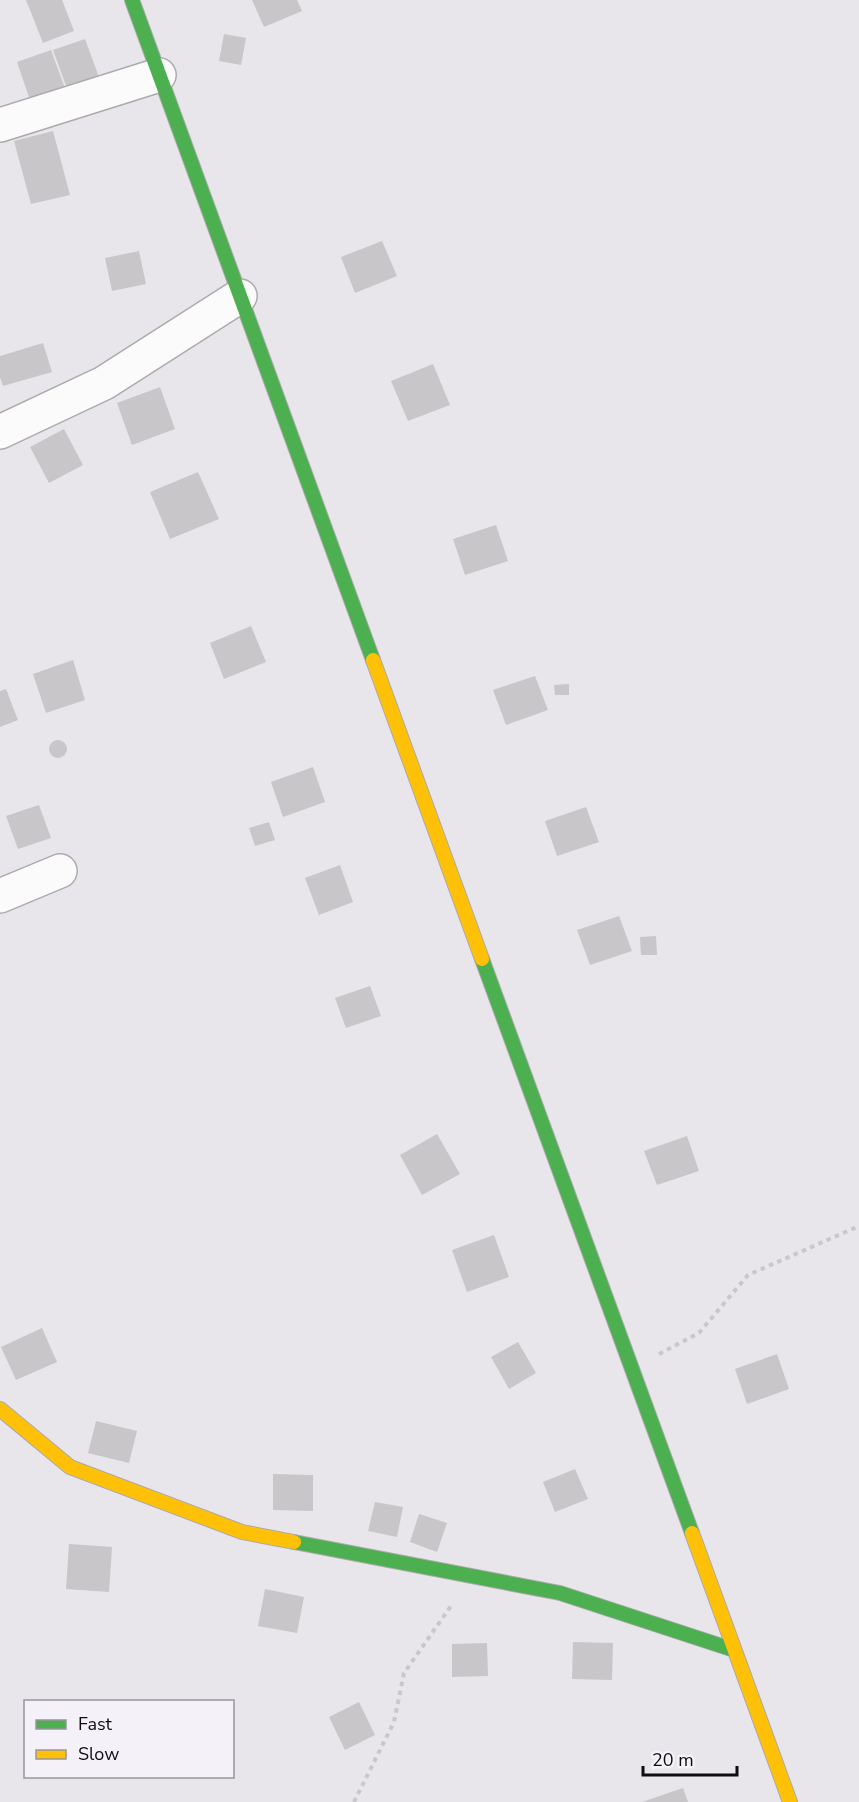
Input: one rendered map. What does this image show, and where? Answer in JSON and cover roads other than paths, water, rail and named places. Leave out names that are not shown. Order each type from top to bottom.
[{"type":"main road","points":[[132,0],[790,1802]]},
{"type":"main road","points":[[0,1409],[70,1467],[242,1532],[560,1593],[734,1650]]},
{"type":"street","points":[[0,125],[159,75]]},
{"type":"street","points":[[0,432],[104,383],[240,296]]},
{"type":"street","points":[[0,896],[60,871]]}]
